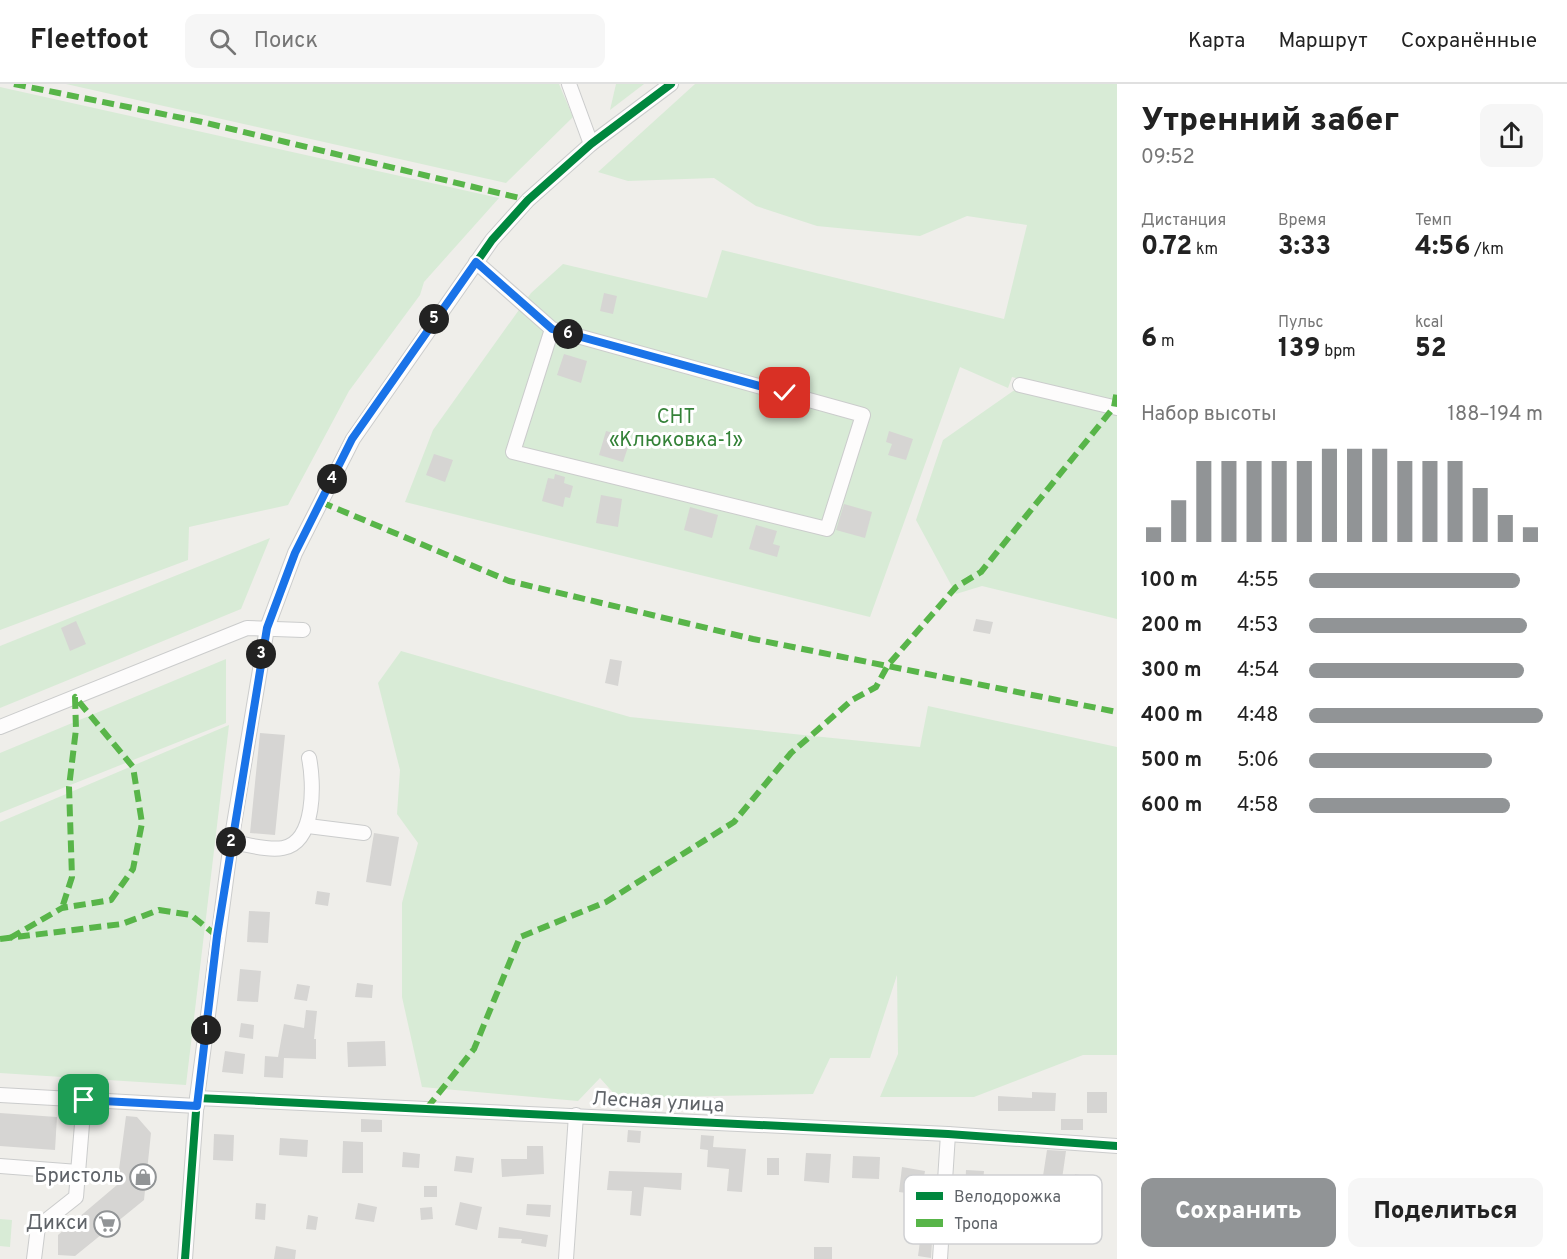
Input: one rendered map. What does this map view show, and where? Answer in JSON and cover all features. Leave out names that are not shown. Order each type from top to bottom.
[{"type":"street","points":[[569,84],[591,144]]},
{"type":"street","points":[[185,1259],[197,1102],[231,842],[267,628],[295,553],[352,439],[476,262],[528,200],[591,144],[671,84]]},
{"type":"street","points":[[476,262],[552,329],[863,415],[827,529],[513,452],[552,329]]},
{"type":"street","points":[[1020,385],[1117,408]]},
{"type":"street","points":[[0,727],[247,628],[303,630]]},
{"type":"street","points":[[231,842],[282,848],[294,843],[308,826],[313,779],[309,758]]},
{"type":"street","points":[[308,826],[364,833]]},
{"type":"street","name":"Лесная улица","points":[[0,1095],[84,1100],[576,1115],[948,1134],[1117,1146]]},
{"type":"street","points":[[34,1259],[38,1227],[76,1197],[84,1100]]},
{"type":"street","points":[[566,1259],[576,1115]]},
{"type":"street","points":[[945,1175],[948,1134]]},
{"type":"street","points":[[0,1166],[78,1172]]},
{"type":"street","points":[[940,1259],[941,1244]]},
{"type":"green space","points":[[66,84],[559,84],[573,117],[506,183]]},
{"type":"green space","points":[[616,84],[644,84],[610,110]]},
{"type":"green space","name":"СНТ «Клюковка-1»","points":[[695,84],[1117,84],[1117,403],[1012,377],[1008,388],[960,367],[870,617],[405,502],[433,430],[531,293],[563,264],[707,298],[722,250],[1004,319],[1027,225],[967,216],[920,236],[817,226],[756,206],[714,178],[628,181],[598,172]]},
{"type":"green space","points":[[0,87],[499,198],[424,282],[420,295],[349,391],[288,505],[189,527],[188,560],[0,630]]},
{"type":"green space","points":[[1016,389],[1117,412],[1117,619],[982,586],[956,594],[916,520],[943,440]]},
{"type":"green space","points":[[270,538],[241,609],[0,708],[0,646]]},
{"type":"green space","points":[[401,651],[630,717],[920,747],[928,706],[1117,747],[1117,1055],[1083,1055],[974,1097],[880,1097],[898,1054],[897,975],[870,1058],[830,1058],[813,1094],[618,1098],[600,1078],[578,1101],[422,1087],[402,997],[402,903],[418,843],[397,814],[400,770],[378,683]]},
{"type":"green space","points":[[226,659],[226,723],[0,813],[0,753]]},
{"type":"green space","points":[[229,725],[186,1085],[0,1073],[0,822]]},
{"type":"green space","points":[[0,1219],[12,1220],[10,1247],[0,1246]]},
{"type":"building","points":[[604,293],[617,296],[613,314],[600,311]]},
{"type":"building","points":[[564,354],[587,361],[581,383],[557,375]]},
{"type":"building","points":[[606,431],[625,436],[623,445],[628,447],[623,462],[599,455]]},
{"type":"building","points":[[889,431],[913,439],[906,460],[888,455],[892,444],[886,442]]},
{"type":"building","points":[[434,454],[453,460],[445,482],[426,475]]},
{"type":"building","points":[[555,474],[565,477],[564,483],[573,486],[570,498],[565,497],[563,507],[542,501],[548,478],[554,479]]},
{"type":"building","points":[[601,495],[622,499],[618,527],[596,523]]},
{"type":"building","points":[[844,504],[872,512],[865,538],[836,530]]},
{"type":"building","points":[[690,507],[718,515],[712,538],[684,530]]},
{"type":"building","points":[[756,525],[777,531],[773,544],[780,546],[777,557],[749,549]]},
{"type":"building","points":[[976,619],[993,622],[990,634],[973,631]]},
{"type":"building","points":[[76,621],[86,644],[70,651],[61,628]]},
{"type":"building","points":[[610,659],[622,661],[618,686],[605,683]]},
{"type":"building","points":[[260,733],[285,735],[275,835],[250,833]]},
{"type":"building","points":[[374,833],[399,837],[391,886],[366,882]]},
{"type":"building","points":[[317,891],[330,893],[328,906],[315,904]]},
{"type":"building","points":[[249,911],[270,912],[268,943],[247,942]]},
{"type":"building","points":[[240,969],[261,971],[258,1002],[237,1001]]},
{"type":"building","points":[[357,983],[373,985],[372,998],[355,997]]},
{"type":"building","points":[[297,984],[310,986],[307,1001],[294,999]]},
{"type":"building","points":[[306,1010],[317,1011],[314,1039],[316,1039],[316,1059],[284,1058],[283,1078],[264,1077],[265,1056],[278,1057],[284,1024],[304,1028]]},
{"type":"building","points":[[241,1023],[254,1025],[253,1039],[239,1037]]},
{"type":"building","points":[[385,1041],[386,1066],[348,1067],[347,1042]]},
{"type":"building","points":[[225,1051],[245,1054],[243,1074],[222,1072]]},
{"type":"building","points":[[1032,1092],[1056,1093],[1055,1111],[998,1111],[998,1096],[1032,1098]]},
{"type":"building","points":[[1087,1092],[1107,1092],[1107,1113],[1087,1113]]},
{"type":"building","points":[[0,1113],[57,1117],[55,1150],[0,1146]]},
{"type":"building","points":[[126,1116],[137,1117],[151,1133],[144,1200],[75,1256],[58,1255],[58,1235],[117,1185]]},
{"type":"building","points":[[361,1119],[382,1120],[382,1132],[361,1132]]},
{"type":"building","points":[[1061,1119],[1083,1119],[1083,1130],[1061,1130]]},
{"type":"building","points":[[628,1130],[641,1131],[640,1143],[627,1142]]},
{"type":"building","points":[[214,1134],[234,1135],[233,1161],[213,1160]]},
{"type":"building","points":[[701,1135],[714,1136],[713,1147],[746,1149],[742,1192],[727,1191],[729,1169],[707,1167],[708,1150],[700,1149]]},
{"type":"building","points":[[280,1138],[308,1140],[307,1157],[279,1155]]},
{"type":"building","points":[[343,1141],[363,1142],[363,1173],[342,1173]]},
{"type":"building","points":[[527,1146],[543,1146],[544,1174],[502,1177],[501,1159],[527,1159]]},
{"type":"building","points":[[1047,1150],[1066,1151],[1063,1175],[1043,1175]]},
{"type":"building","points":[[403,1152],[420,1154],[419,1168],[402,1167]]},
{"type":"building","points":[[806,1153],[831,1154],[829,1183],[804,1181]]},
{"type":"building","points":[[456,1156],[474,1158],[472,1173],[454,1171]]},
{"type":"building","points":[[853,1156],[880,1157],[879,1179],[852,1178]]},
{"type":"building","points":[[767,1158],[779,1158],[779,1175],[767,1175]]},
{"type":"building","points":[[902,1167],[925,1171],[924,1175],[904,1175],[904,1193],[899,1192]]},
{"type":"building","points":[[966,1170],[984,1171],[984,1175],[966,1175]]},
{"type":"building","points":[[609,1171],[682,1173],[681,1190],[644,1187],[641,1216],[630,1215],[632,1191],[607,1190]]},
{"type":"building","points":[[424,1186],[437,1186],[437,1197],[424,1197]]},
{"type":"building","points":[[460,1202],[482,1207],[477,1230],[455,1225]]},
{"type":"building","points":[[256,1203],[266,1204],[265,1220],[255,1219]]},
{"type":"building","points":[[358,1203],[377,1207],[374,1222],[355,1219]]},
{"type":"building","points":[[527,1204],[551,1205],[550,1217],[526,1215]]},
{"type":"building","points":[[432,1207],[433,1219],[421,1220],[420,1208]]},
{"type":"building","points":[[308,1215],[318,1217],[316,1230],[306,1229]]},
{"type":"building","points":[[499,1227],[548,1235],[546,1247],[521,1243],[522,1239],[498,1238]]},
{"type":"building","points":[[920,1244],[932,1244],[931,1258],[918,1256]]},
{"type":"building","points":[[276,1246],[296,1250],[295,1259],[274,1259]]},
{"type":"building","points":[[814,1247],[832,1247],[832,1259],[814,1259]]},
{"type":"marked path","points":[[14,84],[202,122],[528,200]]},
{"type":"marked path","points":[[427,1108],[474,1049],[520,937],[606,902],[734,822],[791,753],[852,700],[876,687],[888,665],[956,587],[981,572],[1114,407],[1117,390]]},
{"type":"marked path","points":[[321,502],[509,581],[753,639],[1117,712]]},
{"type":"marked path","points":[[10,938],[62,908],[111,900],[133,869],[142,823],[133,767],[75,697],[76,729],[69,787],[72,877],[62,908]]},
{"type":"marked path","points":[[0,939],[122,924],[159,910],[191,915],[217,936]]},
{"type":"cycle path","points":[[185,1259],[197,1098],[231,842],[267,628],[295,553],[353,439],[492,240],[528,200],[591,144],[671,84]]},
{"type":"cycle path","points":[[197,1098],[948,1134],[1117,1146]]},
{"type":"place","name":"Бристоль","points":[[143,1177]]},
{"type":"place","name":"Дикси","points":[[107,1224]]},
{"type":"route","points":[[84,1100],[197,1106],[217,936],[260,659],[267,628],[295,553],[352,439],[476,262],[552,329],[785,393]]}]
